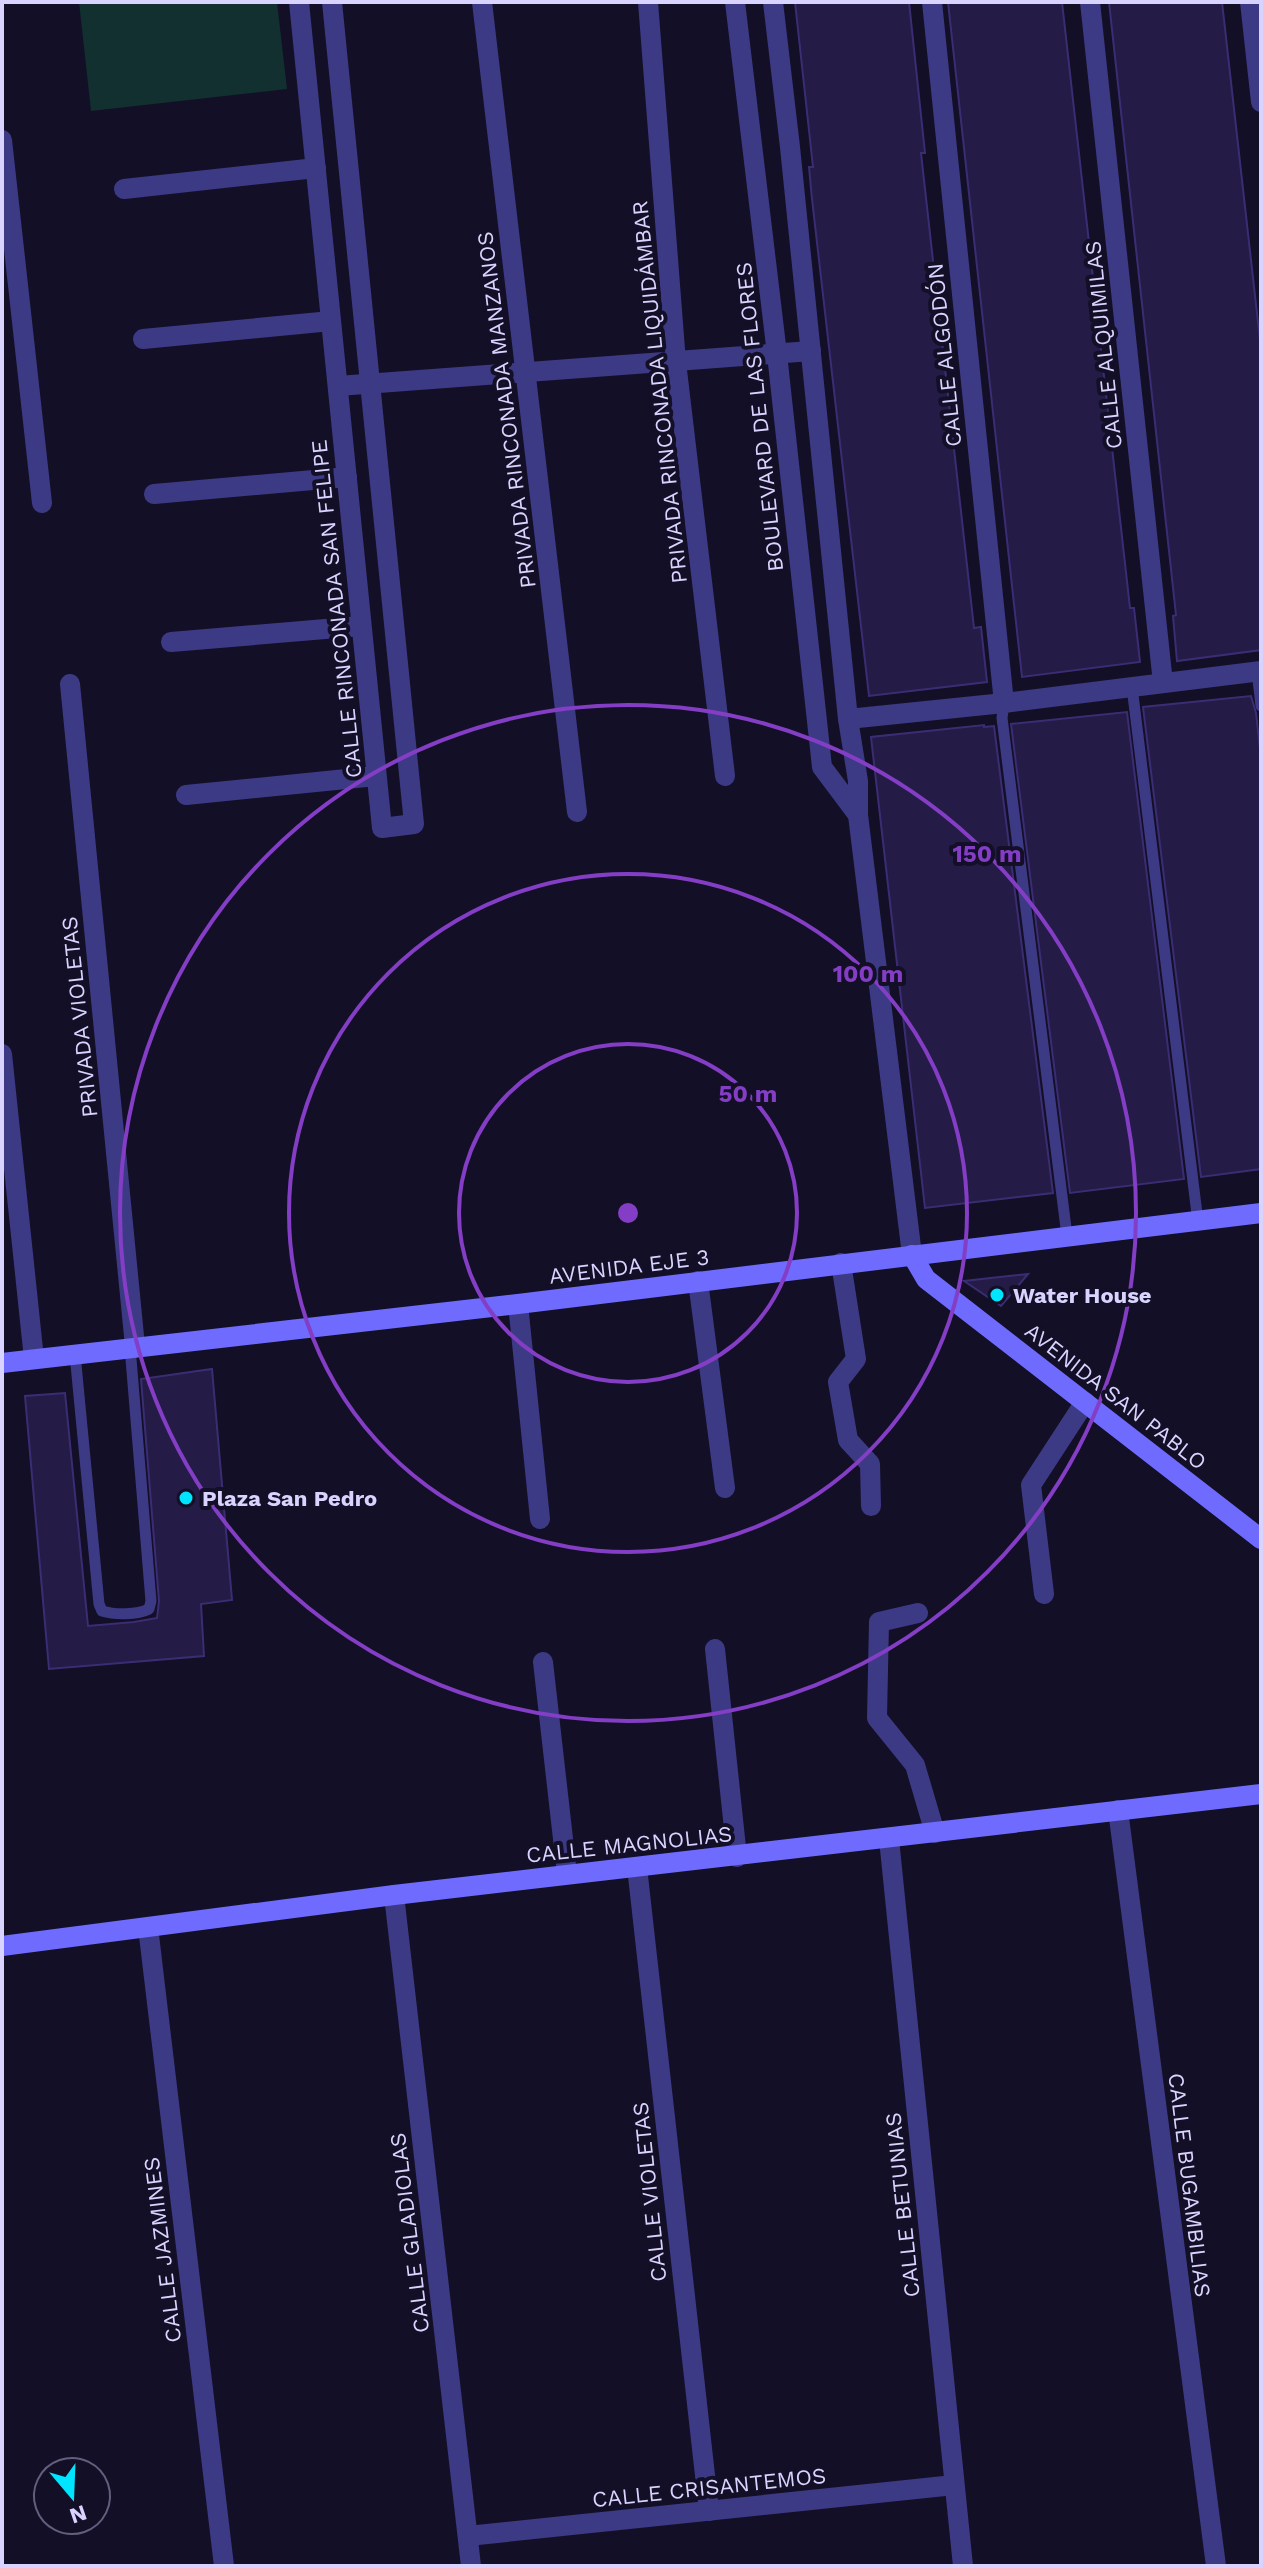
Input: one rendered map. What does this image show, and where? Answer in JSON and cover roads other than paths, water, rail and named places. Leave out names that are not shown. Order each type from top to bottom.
[{"type":"main road","name":"AVENIDA EJE 3","points":[[2,1363],[518,1304],[1261,1213]]},
{"type":"main road","name":"AVENIDA SAN PABLO","points":[[912,1255],[926,1279],[1261,1539]]},
{"type":"main road","name":"CALLE MAGNOLIAS","points":[[2,1946],[567,1874],[737,1857],[1261,1794]]},
{"type":"street","name":"CALLE RINCONADA SAN FELIPE","points":[[299,2],[382,828],[414,824],[370,384]]},
{"type":"street","points":[[332,2],[370,384]]},
{"type":"street","name":"PRIVADA RINCONADA MANZANOS","points":[[482,2],[577,812]]},
{"type":"street","name":"PRIVADA RINCONADA LIQUIDÁMBAR","points":[[648,2],[676,362],[725,776]]},
{"type":"street","name":"BOULEVARD DE LAS FLORES","points":[[735,2],[822,767],[858,815]]},
{"type":"street","name":"BOULEVARD DE LAS FLORES","points":[[773,2],[848,719],[858,781],[858,815],[912,1255]]},
{"type":"street","name":"CALLE ALGODÓN","points":[[932,2],[1004,703]]},
{"type":"street","name":"CALLE ALQUIMILAS","points":[[1090,2],[1163,683]]},
{"type":"street","points":[[1250,2],[1261,102]]},
{"type":"street","points":[[2,140],[42,503]]},
{"type":"street","points":[[124,189],[316,168]]},
{"type":"street","points":[[143,339],[331,321]]},
{"type":"street","points":[[338,386],[811,351]]},
{"type":"street","points":[[154,494],[347,477]]},
{"type":"street","points":[[171,642],[361,626]]},
{"type":"street","points":[[848,719],[1259,671]]},
{"type":"street","name":"PRIVADA VIOLETAS","points":[[70,684],[132,1346]]},
{"type":"street","points":[[186,795],[376,776]]},
{"type":"street","points":[[2,1054],[34,1359]]},
{"type":"street","points":[[841,1263],[856,1359],[838,1382],[848,1440],[870,1464],[871,1506]]},
{"type":"street","points":[[698,1281],[725,1488]]},
{"type":"street","points":[[518,1304],[540,1519]]},
{"type":"street","points":[[1044,1594],[1031,1485],[1085,1402]]},
{"type":"street","points":[[918,1613],[879,1622],[877,1718],[915,1765],[935,1833]]},
{"type":"street","points":[[715,1649],[737,1857]]},
{"type":"street","points":[[543,1662],[567,1874]]},
{"type":"street","name":"CALLE BUGAMBILIAS","points":[[1118,1810],[1216,2566]]},
{"type":"street","name":"CALLE BETUNIAS","points":[[889,1839],[963,2566]]},
{"type":"street","name":"CALLE VIOLETAS","points":[[637,1867],[709,2511]]},
{"type":"street","name":"CALLE GLADIOLAS","points":[[394,1895],[471,2566]]},
{"type":"street","name":"CALLE JAZMINES","points":[[148,1927],[224,2566]]},
{"type":"street","name":"CALLE CRISANTEMOS","points":[[468,2536],[954,2485]]},
{"type":"lane","points":[[1259,671],[1261,706]]},
{"type":"lane","points":[[1132,687],[1198,1222]]},
{"type":"lane","points":[[1004,703],[1002,718],[1067,1236]]},
{"type":"lane","points":[[75,1354],[99,1604],[102,1611],[109,1613],[142,1612],[149,1609],[151,1601],[132,1346]]},
{"type":"place","name":"Water House","points":[[997,1295]]},
{"type":"place","name":"Plaza San Pedro","points":[[186,1498]]}]
